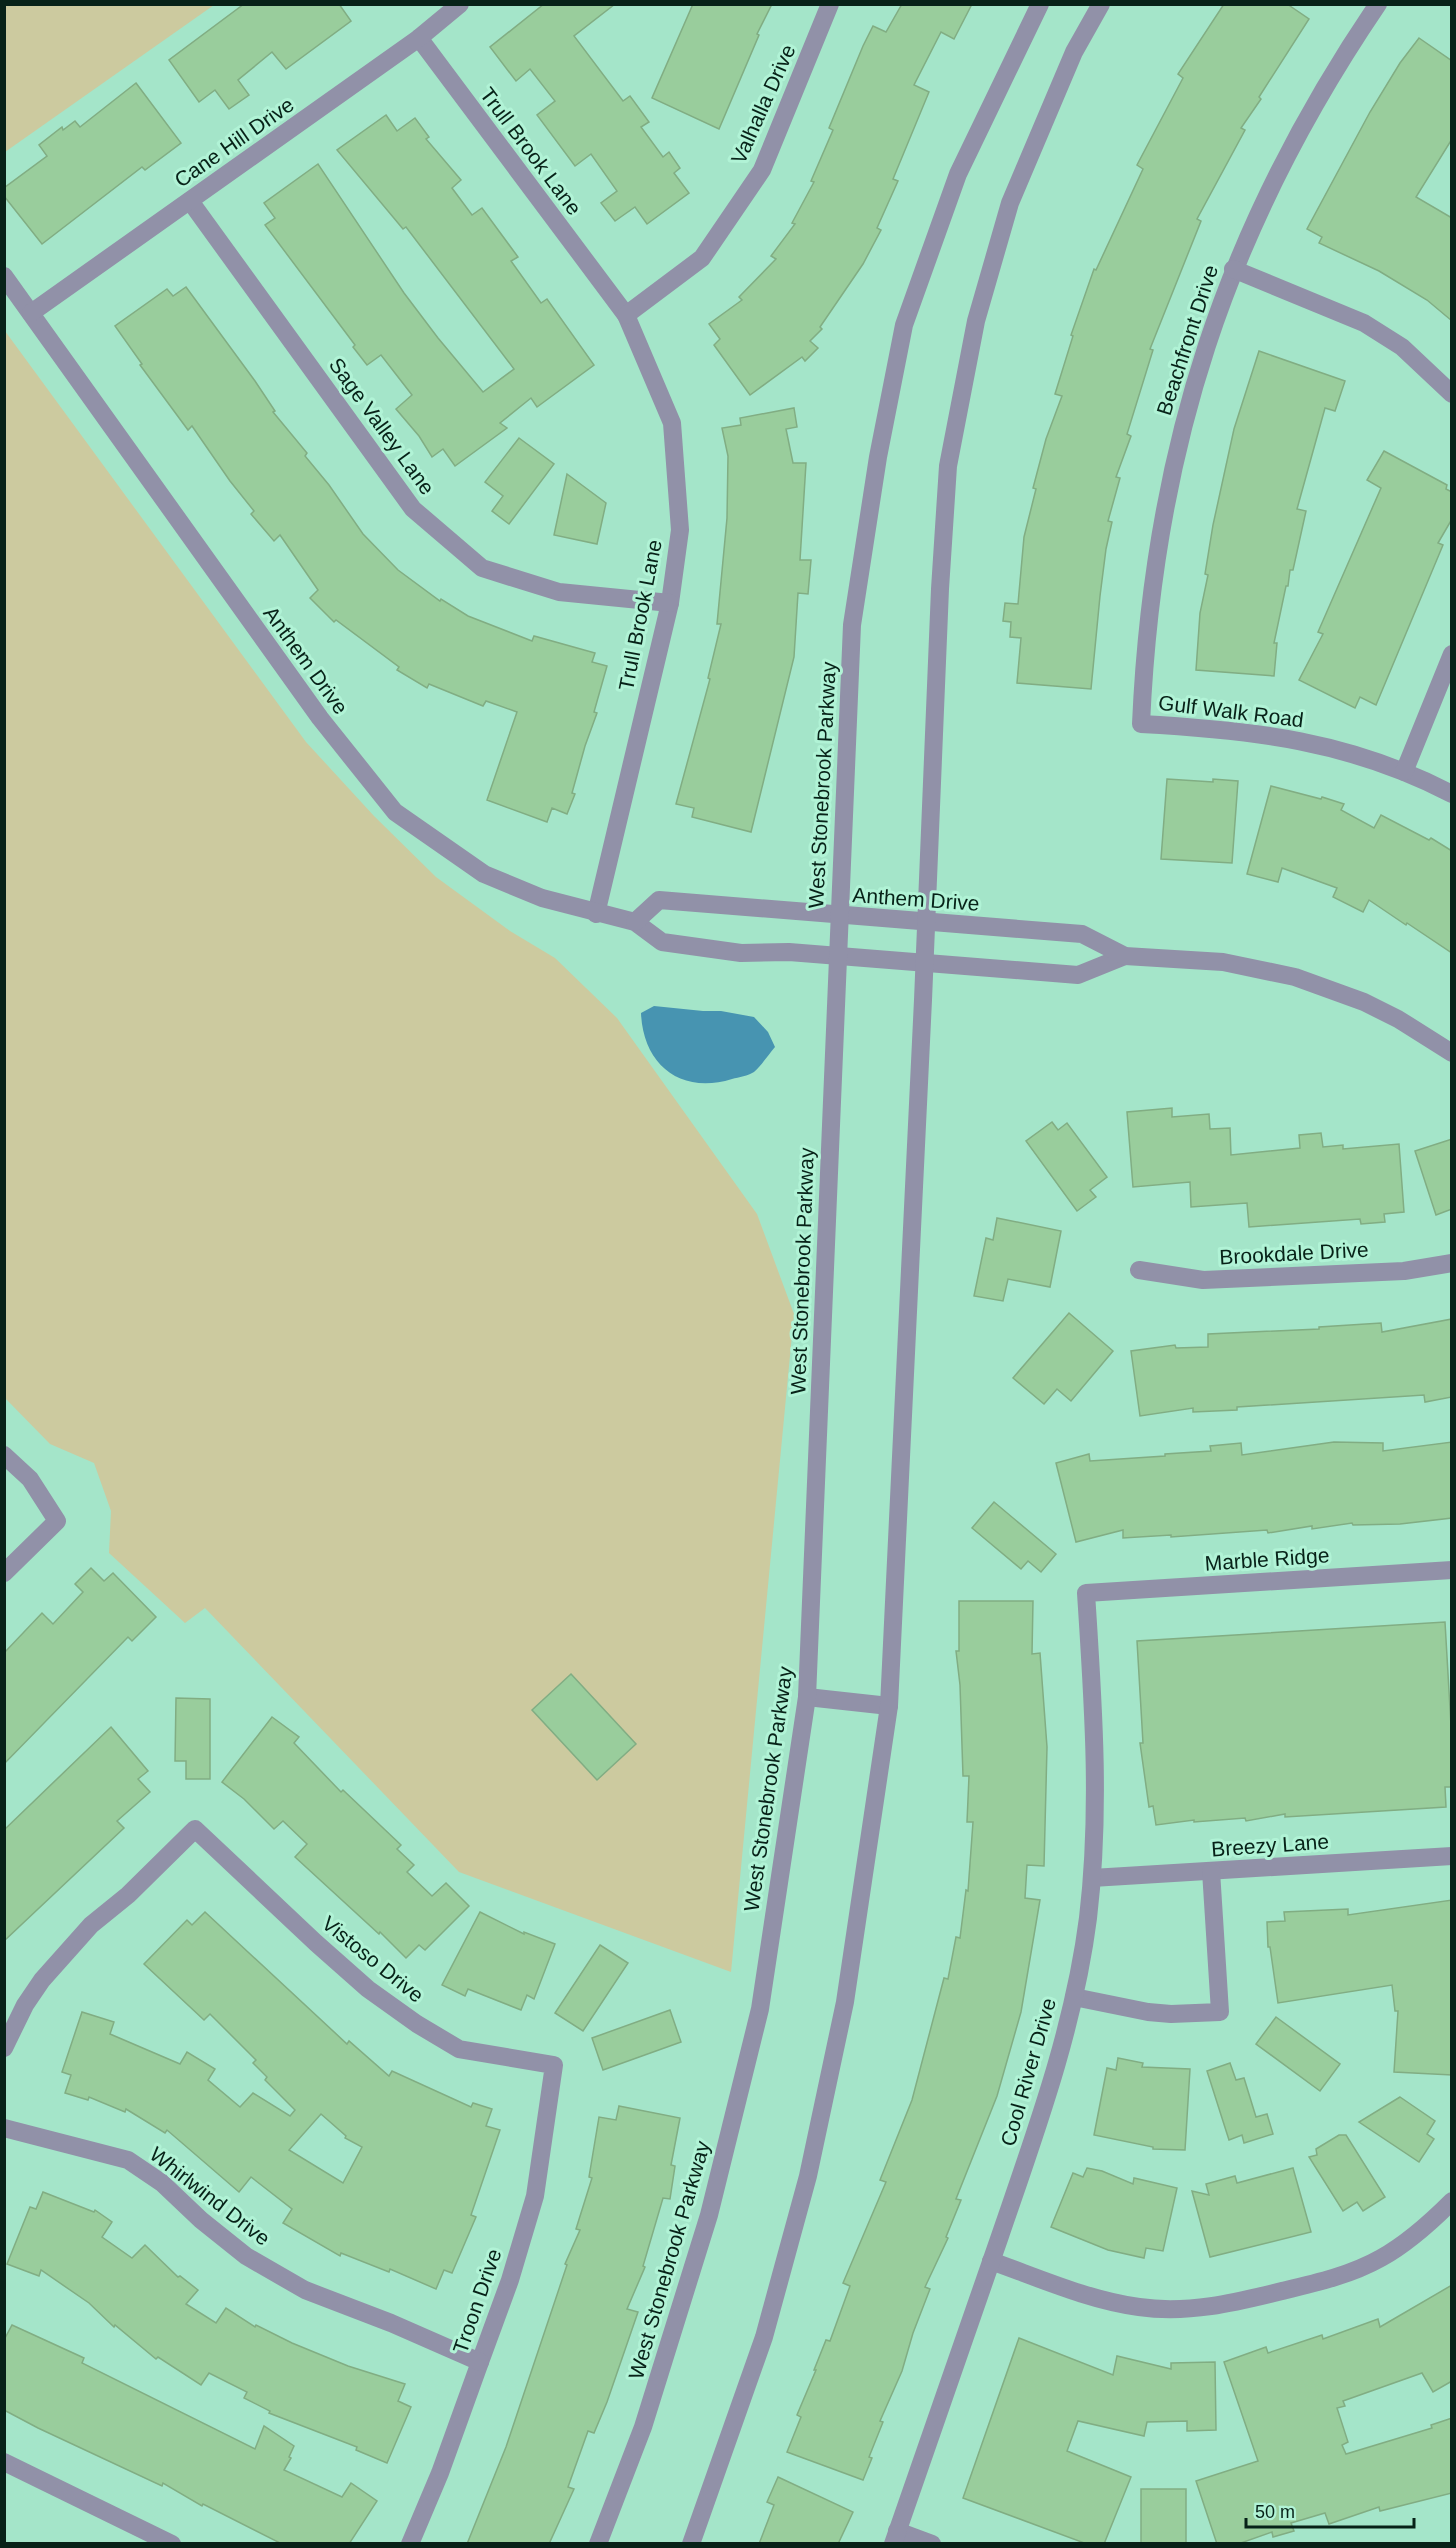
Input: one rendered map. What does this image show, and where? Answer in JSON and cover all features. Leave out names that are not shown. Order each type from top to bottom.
[{"type":"street","name":"Cane Hill Drive","points":[[31,314],[419,38],[460,4]]},
{"type":"street","name":"Valhalla Drive","points":[[626,315],[702,258],[762,171],[831,4]]},
{"type":"street","name":"West Stonebrook Parkway","points":[[598,2544],[644,2427],[710,2215],[760,2009],[807,1697],[852,625],[878,457],[904,325],[958,174],[1040,4]]},
{"type":"street","points":[[691,2544],[764,2337],[808,2176],[845,2002],[889,1706],[925,963],[940,589],[950,454],[976,321],[1010,203],[1074,52],[1101,4]]},
{"type":"street","name":"Beachfront Drive","points":[[1141,724],[1151,585],[1170,478],[1197,372],[1233,269],[1262,204],[1324,87],[1378,4]]},
{"type":"street","name":"Trull Brook Lane","points":[[419,38],[626,315],[672,423],[680,530],[670,603],[597,914]]},
{"type":"street","name":"Sage Valley Lane","points":[[190,201],[413,509],[482,568],[559,592],[670,603]]},
{"type":"street","points":[[1233,269],[1364,323],[1402,347],[1452,394]]},
{"type":"street","name":"Anthem Drive","points":[[4,276],[320,718],[395,812],[484,874],[542,898],[635,922],[662,942],[741,952],[789,952],[1078,975],[1125,956]]},
{"type":"street","points":[[1404,772],[1452,654]]},
{"type":"street","name":"Gulf Walk Road","points":[[1141,724],[1219,729],[1289,738],[1328,747],[1404,772],[1452,794]]},
{"type":"street","name":"Anthem Drive","points":[[635,922],[660,900],[1082,934],[1125,956],[1223,962],[1295,978],[1364,1002],[1398,1019],[1452,1053]]},
{"type":"street","name":"Brookdale Drive","points":[[1139,1270],[1203,1280],[1404,1271],[1452,1263]]},
{"type":"street","points":[[4,1455],[30,1479],[57,1521],[4,1573]]},
{"type":"street","name":"Marble Ridge","points":[[1086,1593],[1452,1570]]},
{"type":"street","name":"Cool River Drive","points":[[895,2537],[1050,2090],[1082,1958],[1092,1878],[1096,1775],[1086,1593]]},
{"type":"street","points":[[807,1697],[889,1706]]},
{"type":"street","name":"Vistoso Drive","points":[[4,2048],[25,2005],[42,1980],[91,1925],[128,1895],[195,1829],[368,1989],[417,2024],[459,2049],[554,2065]]},
{"type":"street","name":"Breezy Lane","points":[[1092,1878],[1452,1857]]},
{"type":"street","points":[[1074,1997],[1148,2012],[1171,2014],[1220,2012],[1212,1871]]},
{"type":"street","name":"Troon Drive","points":[[410,2544],[440,2473],[510,2280],[535,2196],[554,2065]]},
{"type":"street","name":"Whirlwind Drive","points":[[4,2128],[128,2160],[162,2183],[201,2220],[246,2256],[305,2290],[391,2323],[480,2362]]},
{"type":"street","points":[[991,2261],[1114,2303],[1162,2310],[1211,2308],[1317,2283],[1360,2268],[1400,2246],[1452,2201]]},
{"type":"street","points":[[4,2462],[172,2544]]},
{"type":"street","points":[[895,2537],[932,2544]]},
{"type":"shaded area","points":[[5,4],[214,4],[214,5],[5,152]]},
{"type":"shaded area","points":[[5,331],[306,742],[374,816],[436,877],[510,931],[555,958],[617,1018],[757,1214],[794,1314],[731,1972],[459,1872],[205,1608],[185,1623],[109,1553],[111,1511],[94,1463],[50,1444],[5,1398]]},
{"type":"water","points":[[654,1006],[721,1011],[754,1017],[768,1032],[775,1047],[754,1072],[746,1075],[714,1083],[697,1083],[681,1079],[668,1072],[649,1048],[643,1031],[641,1013]]},
{"type":"building","points":[[244,4],[339,4],[351,21],[286,69],[272,52],[238,80],[249,95],[229,109],[215,90],[199,102],[169,60]]},
{"type":"building","points":[[544,4],[615,4],[574,36],[623,101],[630,96],[649,122],[641,127],[663,157],[669,152],[680,168],[674,173],[689,193],[647,224],[635,207],[615,221],[601,203],[617,191],[591,154],[575,166],[537,115],[555,101],[530,69],[516,81],[490,47]]},
{"type":"building","points":[[693,4],[772,4],[757,34],[759,35],[719,129],[652,98]]},
{"type":"building","points":[[902,4],[972,4],[954,39],[941,32],[914,85],[929,92],[893,179],[898,181],[877,228],[881,230],[863,264],[820,327],[822,329],[810,341],[818,348],[805,361],[802,357],[750,395],[714,345],[720,339],[709,324],[742,300],[739,297],[776,259],[771,256],[795,224],[792,223],[814,182],[811,181],[833,130],[829,128],[863,46],[873,26],[886,32]]},
{"type":"building","points":[[1224,4],[1287,4],[1309,19],[1241,128],[1245,130],[1197,219],[1201,221],[1150,349],[1153,350],[1127,434],[1131,436],[1116,477],[1120,478],[1108,521],[1112,522],[1100,596],[1091,689],[1017,683],[1021,638],[1010,637],[1011,622],[1003,621],[1005,603],[1018,604],[1024,537],[1036,489],[1033,488],[1046,439],[1062,396],[1055,394],[1073,336],[1071,335],[1094,269],[1096,270],[1143,169],[1137,165],[1183,78],[1178,74]]},
{"type":"building","points":[[1419,38],[1452,61],[1452,139],[1416,197],[1452,218],[1452,321],[1427,300],[1379,271],[1319,243],[1322,237],[1307,229],[1370,112],[1400,63]]},
{"type":"building","points":[[136,83],[181,143],[145,170],[142,167],[42,244],[4,196],[4,188],[47,156],[39,145],[62,127],[63,130],[75,121],[80,127]]},
{"type":"building","points":[[386,115],[397,131],[415,118],[429,137],[426,139],[461,180],[452,188],[472,215],[482,208],[518,257],[511,261],[541,303],[547,299],[594,365],[537,407],[531,398],[500,423],[507,428],[455,466],[443,449],[432,457],[419,436],[396,409],[412,395],[381,355],[367,365],[353,347],[355,345],[265,225],[275,218],[264,203],[318,164],[404,293],[483,392],[514,369],[406,227],[403,229],[337,150]]},
{"type":"building","points":[[186,287],[255,381],[275,411],[273,412],[307,453],[305,456],[329,485],[363,534],[398,570],[440,601],[441,599],[468,616],[532,641],[534,636],[595,653],[592,662],[607,666],[594,712],[597,713],[585,746],[572,793],[575,794],[567,814],[552,808],[547,822],[487,800],[517,712],[486,701],[483,706],[429,684],[427,688],[397,670],[399,667],[336,620],[334,622],[310,598],[318,590],[280,535],[274,541],[251,514],[254,511],[192,426],[188,430],[140,365],[142,364],[115,326],[167,289],[173,296]]},
{"type":"building","points":[[1259,351],[1345,381],[1335,411],[1325,408],[1297,509],[1306,511],[1274,643],[1277,643],[1274,676],[1196,670],[1200,613],[1208,575],[1205,574],[1213,525],[1234,429]]},
{"type":"building","points":[[794,408],[797,427],[786,429],[793,463],[806,463],[800,560],[811,560],[808,594],[798,593],[794,657],[751,832],[692,817],[694,808],[676,804],[710,679],[708,678],[721,624],[717,624],[727,518],[728,456],[722,428],[741,425],[740,418]]},
{"type":"building","points":[[519,438],[554,464],[509,524],[492,511],[503,496],[485,482]]},
{"type":"building","points":[[1384,451],[1447,485],[1446,489],[1452,492],[1452,519],[1438,543],[1443,545],[1376,705],[1360,697],[1355,708],[1299,680],[1323,634],[1318,632],[1381,488],[1367,480]]},
{"type":"building","points":[[567,474],[606,503],[597,544],[554,535]]},
{"type":"building","points":[[1167,779],[1238,781],[1232,863],[1161,859]]},
{"type":"building","points":[[1271,786],[1344,804],[1341,810],[1374,828],[1381,815],[1429,840],[1431,838],[1452,851],[1452,953],[1369,900],[1363,912],[1333,897],[1337,888],[1282,868],[1278,882],[1247,874]]},
{"type":"building","points":[[1172,1108],[1172,1117],[1209,1114],[1210,1129],[1230,1128],[1231,1155],[1300,1148],[1299,1135],[1321,1133],[1323,1147],[1343,1145],[1343,1149],[1399,1144],[1404,1212],[1384,1214],[1385,1222],[1361,1224],[1360,1219],[1249,1227],[1247,1203],[1191,1207],[1190,1182],[1133,1187],[1127,1112]]},
{"type":"building","points":[[1052,1122],[1058,1130],[1067,1123],[1107,1177],[1090,1190],[1096,1197],[1077,1211],[1026,1141]]},
{"type":"building","points":[[1452,1139],[1452,1209],[1436,1215],[1415,1151]]},
{"type":"building","points":[[997,1218],[1061,1231],[1050,1287],[1008,1279],[1003,1301],[974,1296],[986,1238],[993,1240]]},
{"type":"building","points":[[1069,1313],[1113,1351],[1071,1401],[1057,1389],[1044,1404],[1013,1378]]},
{"type":"building","points":[[1452,1319],[1452,1397],[1425,1402],[1424,1395],[1193,1412],[1193,1408],[1140,1416],[1131,1351],[1175,1345],[1176,1348],[1208,1347],[1208,1334],[1319,1329],[1319,1327],[1381,1323],[1382,1332]]},
{"type":"building","points":[[1334,1442],[1383,1443],[1383,1451],[1452,1442],[1452,1518],[1400,1524],[1353,1525],[1352,1523],[1312,1529],[1312,1526],[1268,1533],[1267,1530],[1171,1537],[1171,1535],[1123,1538],[1123,1530],[1076,1542],[1056,1463],[1089,1454],[1090,1461],[1165,1456],[1165,1454],[1211,1451],[1210,1446],[1241,1443],[1242,1455]]},
{"type":"building","points":[[994,1502],[1056,1554],[1041,1572],[1028,1561],[1021,1569],[972,1528]]},
{"type":"building","points":[[91,1568],[104,1581],[113,1573],[156,1617],[132,1641],[128,1637],[4,1764],[4,1653],[42,1613],[53,1624],[83,1592],[75,1584]]},
{"type":"building","points":[[959,1601],[1033,1601],[1032,1654],[1040,1653],[1047,1747],[1044,1866],[1027,1865],[1025,1898],[1040,1900],[1021,2012],[997,2096],[956,2199],[961,2200],[946,2237],[948,2238],[925,2287],[930,2289],[913,2333],[902,2371],[880,2421],[883,2422],[869,2457],[872,2458],[863,2480],[787,2452],[801,2417],[797,2415],[816,2370],[814,2370],[826,2340],[830,2341],[850,2286],[843,2283],[886,2182],[880,2180],[912,2100],[944,1978],[948,1979],[956,1937],[960,1938],[966,1890],[968,1891],[973,1822],[967,1822],[969,1776],[963,1776],[960,1685],[956,1651],[959,1651]]},
{"type":"building","points":[[1445,1622],[1452,1743],[1452,1787],[1445,1787],[1446,1807],[1285,1817],[1285,1814],[1246,1821],[1245,1818],[1194,1822],[1194,1820],[1156,1825],[1153,1806],[1149,1807],[1140,1743],[1143,1743],[1137,1641]]},
{"type":"building","points":[[571,1674],[636,1744],[597,1780],[532,1710]]},
{"type":"building","points":[[176,1698],[210,1699],[210,1779],[186,1779],[186,1761],[175,1761]]},
{"type":"building","points":[[272,1717],[299,1737],[294,1743],[341,1792],[343,1790],[401,1845],[397,1849],[414,1865],[407,1872],[432,1896],[446,1883],[469,1906],[425,1950],[419,1945],[406,1958],[295,1857],[307,1844],[283,1821],[274,1829],[244,1799],[222,1782]]},
{"type":"building","points":[[111,1727],[148,1771],[138,1779],[150,1792],[117,1821],[124,1828],[4,1941],[4,1830]]},
{"type":"building","points":[[1452,1900],[1452,2075],[1394,2072],[1398,2011],[1395,2011],[1392,1985],[1278,2003],[1270,1947],[1268,1947],[1267,1922],[1285,1921],[1284,1912],[1348,1909],[1348,1915]]},
{"type":"building","points":[[205,1912],[347,2044],[349,2041],[389,2076],[392,2071],[471,2107],[473,2103],[492,2109],[486,2126],[500,2130],[471,2215],[476,2217],[452,2273],[444,2270],[436,2289],[390,2269],[389,2272],[341,2253],[340,2256],[283,2223],[292,2209],[251,2177],[239,2192],[167,2130],[165,2133],[126,2109],[125,2112],[89,2097],[88,2100],[65,2093],[71,2075],[62,2072],[82,2012],[114,2022],[110,2034],[180,2064],[187,2052],[215,2069],[208,2080],[240,2107],[253,2093],[290,2116],[295,2110],[265,2080],[267,2077],[253,2063],[256,2060],[210,2014],[204,2020],[144,1964],[187,1920],[192,1925]],"holes":[[[321,2114],[346,2136],[345,2138],[362,2147],[343,2183],[289,2150]]]},
{"type":"building","points":[[480,1912],[524,1934],[524,1932],[555,1944],[534,1999],[527,1995],[521,2010],[468,1989],[465,1996],[442,1985]]},
{"type":"building","points":[[600,1945],[628,1963],[583,2031],[555,2013]]},
{"type":"building","points":[[670,2010],[681,2042],[603,2070],[592,2038]]},
{"type":"building","points":[[1276,2017],[1340,2064],[1320,2091],[1256,2044]]},
{"type":"building","points":[[1118,2058],[1143,2063],[1142,2067],[1190,2069],[1185,2150],[1153,2149],[1153,2147],[1094,2135],[1107,2068],[1116,2070]]},
{"type":"building","points":[[1230,2063],[1236,2080],[1244,2078],[1256,2117],[1267,2114],[1273,2134],[1244,2143],[1242,2135],[1229,2140],[1207,2071]]},
{"type":"building","points":[[1400,2097],[1435,2121],[1427,2134],[1434,2139],[1419,2162],[1359,2122]]},
{"type":"building","points":[[619,2106],[680,2118],[671,2165],[675,2166],[670,2199],[663,2198],[643,2266],[645,2267],[627,2309],[638,2312],[607,2402],[594,2433],[588,2431],[568,2487],[574,2489],[549,2544],[467,2544],[506,2447],[567,2265],[565,2264],[580,2230],[576,2229],[592,2178],[589,2177],[599,2117],[616,2120]]},
{"type":"building","points":[[1339,2135],[1346,2135],[1385,2197],[1363,2211],[1357,2202],[1343,2211],[1309,2157],[1317,2155],[1316,2149]]},
{"type":"building","points":[[1087,2168],[1102,2171],[1133,2184],[1134,2178],[1177,2188],[1163,2251],[1146,2248],[1144,2258],[1108,2250],[1051,2227],[1073,2173],[1083,2177]]},
{"type":"building","points":[[1293,2168],[1311,2232],[1210,2257],[1192,2191],[1209,2195],[1206,2184],[1235,2176],[1237,2183]]},
{"type":"building","points":[[43,2192],[94,2212],[95,2210],[112,2222],[102,2237],[132,2258],[145,2245],[178,2277],[180,2276],[198,2290],[186,2304],[216,2323],[226,2308],[255,2327],[256,2325],[292,2343],[348,2366],[405,2384],[398,2401],[411,2407],[387,2463],[356,2450],[357,2447],[269,2413],[270,2411],[244,2398],[247,2392],[209,2373],[201,2385],[158,2357],[156,2359],[115,2325],[114,2327],[89,2303],[41,2270],[39,2276],[7,2264],[30,2207],[36,2209]]},
{"type":"building","points":[[1452,2285],[1452,2381],[1433,2392],[1422,2373],[1343,2401],[1345,2406],[1337,2408],[1348,2442],[1342,2445],[1346,2454],[1432,2428],[1431,2425],[1452,2418],[1452,2493],[1380,2511],[1379,2507],[1329,2524],[1325,2513],[1291,2523],[1294,2531],[1273,2537],[1272,2532],[1238,2544],[1217,2544],[1196,2481],[1258,2461],[1224,2362],[1266,2347],[1268,2353],[1322,2335],[1323,2339],[1378,2319],[1380,2327]]},
{"type":"building","points":[[12,2325],[84,2358],[82,2363],[255,2449],[264,2426],[294,2446],[289,2457],[291,2458],[284,2470],[342,2497],[351,2483],[377,2501],[349,2544],[282,2544],[203,2504],[202,2506],[163,2483],[162,2486],[38,2428],[4,2410],[4,2340]]},
{"type":"building","points":[[1019,2338],[1113,2375],[1117,2356],[1171,2369],[1171,2363],[1215,2362],[1216,2430],[1187,2431],[1187,2421],[1147,2422],[1144,2436],[1078,2421],[1067,2451],[1131,2477],[1104,2544],[1087,2544],[963,2498]]},
{"type":"building","points":[[778,2477],[853,2512],[838,2544],[759,2544],[774,2505],[767,2502]]},
{"type":"building","points":[[1141,2489],[1186,2489],[1186,2544],[1141,2544]]}]
